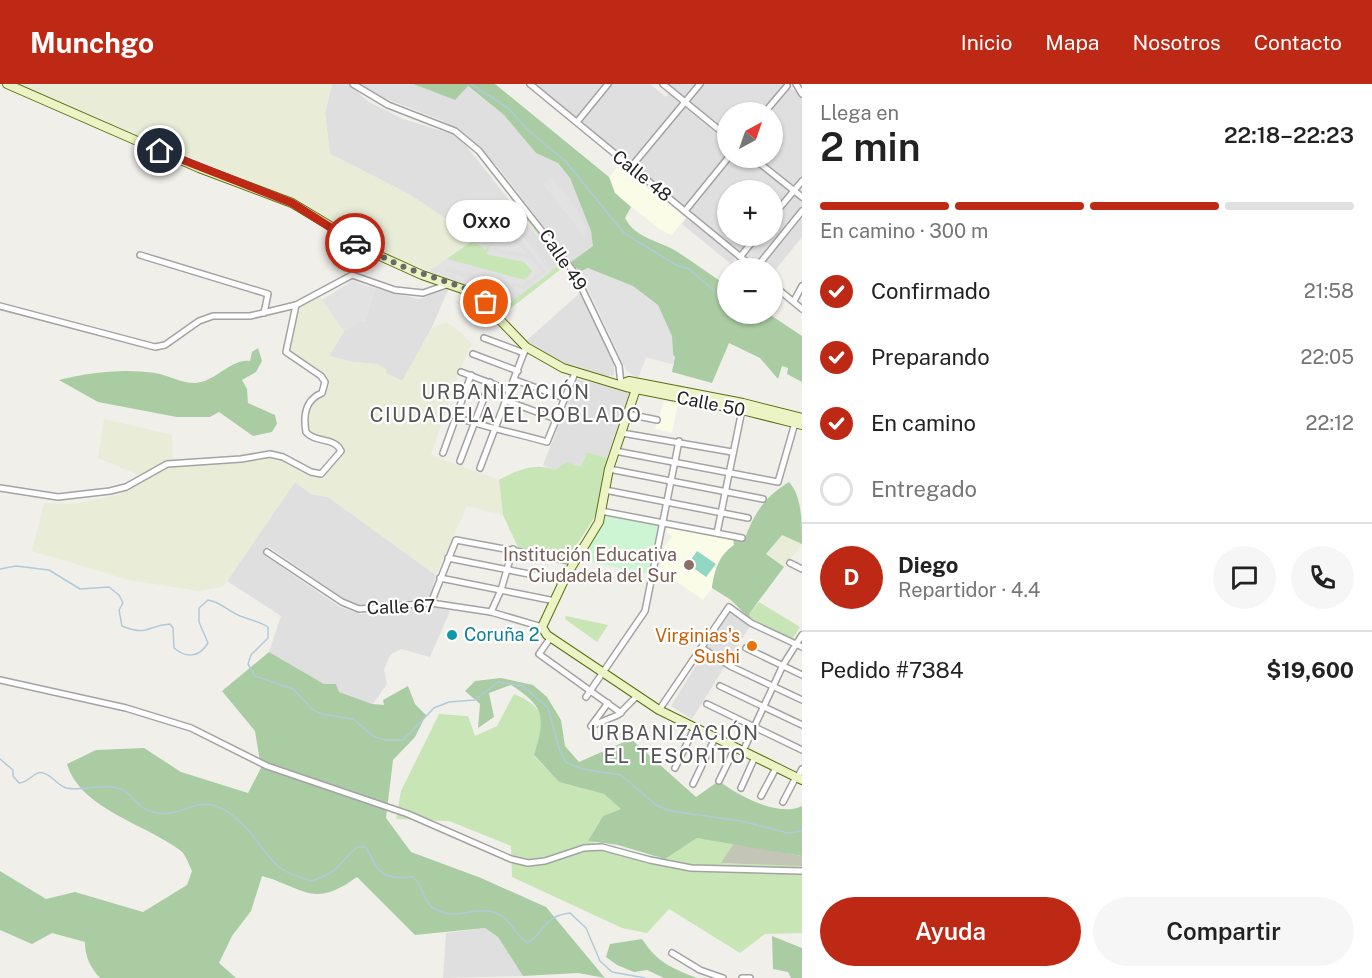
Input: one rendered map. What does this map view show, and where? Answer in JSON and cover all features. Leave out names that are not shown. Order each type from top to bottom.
[{"type":"main road","name":"Calle 50","points":[[8,84],[199,168],[292,203],[380,256],[467,289],[482,298],[525,350],[575,373],[636,389],[800,422]]},
{"type":"main road","name":"Calle 50","points":[[621,384],[629,381],[743,403],[800,422]]},
{"type":"main road","points":[[636,389],[609,469],[599,522],[564,581],[542,627],[551,637],[658,710],[798,778]]},
{"type":"street","name":"Calle 49","points":[[353,84],[388,105],[455,131],[479,151],[574,272],[619,366],[621,384]]},
{"type":"street","name":"Calle 48","points":[[530,84],[740,257]]},
{"type":"street","points":[[577,122],[608,84]]},
{"type":"street","points":[[663,84],[717,128]]},
{"type":"street","points":[[631,167],[700,84]]},
{"type":"street","points":[[796,84],[802,94]]},
{"type":"street","points":[[773,102],[787,86]]},
{"type":"street","points":[[685,211],[720,168]]},
{"type":"street","points":[[765,168],[802,197]]},
{"type":"street","points":[[783,204],[802,181]]},
{"type":"street","points":[[763,258],[802,212]]},
{"type":"street","points":[[740,257],[749,246]]},
{"type":"street","points":[[140,255],[268,294],[264,313]]},
{"type":"street","points":[[0,306],[155,347],[165,345],[200,321],[213,316],[250,316],[296,305],[352,275],[395,290],[423,293],[450,284]]},
{"type":"street","points":[[794,301],[802,286]]},
{"type":"street","points":[[783,292],[802,309]]},
{"type":"street","points":[[0,488],[58,497],[110,491],[126,487],[167,464],[241,459],[270,454],[283,457],[311,472],[321,474],[341,451],[335,444],[314,438],[306,432],[307,405],[310,399],[322,393],[325,382],[321,376],[286,352],[296,305]]},
{"type":"street","points":[[480,468],[525,350],[484,338]]},
{"type":"street","points":[[473,354],[518,371]]},
{"type":"street","points":[[461,372],[511,391]]},
{"type":"street","points":[[456,417],[496,431],[504,430],[547,442],[575,373]]},
{"type":"street","points":[[443,453],[471,375]]},
{"type":"street","points":[[515,380],[564,398]]},
{"type":"street","points":[[460,461],[490,382]]},
{"type":"street","points":[[507,401],[556,419]]},
{"type":"street","points":[[717,533],[742,410]]},
{"type":"street","points":[[628,414],[657,420]]},
{"type":"street","points":[[615,451],[778,482],[800,422]]},
{"type":"street","points":[[622,433],[679,441],[732,452]]},
{"type":"street","points":[[586,697],[645,611],[679,441]]},
{"type":"street","points":[[609,469],[763,499]]},
{"type":"street","points":[[605,490],[748,518]]},
{"type":"street","points":[[601,511],[742,538]]},
{"type":"street","points":[[432,603],[456,540],[577,562]]},
{"type":"street","points":[[490,612],[501,590],[513,549]]},
{"type":"street","name":"Calle 67","points":[[267,552],[342,602],[359,609],[432,603],[514,617],[542,627]]},
{"type":"street","points":[[448,558],[564,581]]},
{"type":"street","points":[[790,563],[802,569]]},
{"type":"street","points":[[440,578],[555,600]]},
{"type":"street","points":[[658,710],[729,607],[751,622],[799,646]]},
{"type":"street","points":[[719,781],[754,727],[783,665],[799,646],[802,635]]},
{"type":"street","points":[[551,637],[539,654],[621,713]]},
{"type":"street","points":[[702,648],[730,666],[802,700]]},
{"type":"street","points":[[746,648],[802,675]]},
{"type":"street","points":[[0,680],[126,708],[191,728],[267,765],[408,814],[511,859],[528,863],[545,861],[584,848],[602,847],[650,861],[691,868],[802,871]]},
{"type":"street","points":[[720,687],[802,725]]},
{"type":"street","points":[[608,703],[591,726],[621,713],[637,696]]},
{"type":"street","points":[[707,704],[802,750]]},
{"type":"street","points":[[675,768],[695,728]]},
{"type":"street","points":[[693,784],[716,738]]},
{"type":"street","points":[[741,788],[755,758]]},
{"type":"street","points":[[761,796],[776,768]]},
{"type":"street","points":[[783,802],[802,769]]},
{"type":"street","points":[[672,952],[700,970],[723,978]]},
{"type":"street","points":[[742,978],[750,978]]},
{"type":"shaded area","points":[[18,84],[332,84],[325,113],[330,154],[407,193],[457,226],[482,234],[429,271],[389,256],[297,202]]},
{"type":"shaded area","points":[[332,84],[348,84],[369,102],[403,119],[452,134],[463,142],[560,264],[499,311],[477,289],[429,271],[481,234],[457,226],[407,193],[330,154],[325,113]]},
{"type":"shaded area","points":[[360,84],[413,84],[455,100],[467,86],[504,115],[536,153],[558,163],[570,178],[591,231],[594,246],[571,262],[497,166],[466,135],[441,120],[381,97]]},
{"type":"shaded area","points":[[530,84],[650,84],[666,97],[671,90],[663,84],[785,84],[771,102],[717,102],[717,168],[783,168],[783,102],[776,102],[789,88],[802,94],[802,237],[783,261],[783,258],[744,258],[729,246],[783,246],[783,180],[717,180],[717,236]]},
{"type":"shaded area","points":[[619,165],[685,218],[672,235],[659,229],[615,193],[609,177]]},
{"type":"shaded area","points":[[551,178],[568,197],[587,228],[584,236],[543,184]]},
{"type":"shaded area","points":[[687,217],[717,242],[717,246],[722,246],[736,258],[724,258],[682,224]]},
{"type":"shaded area","points":[[505,234],[524,237],[551,272],[520,295],[514,287],[524,289],[546,272],[521,240],[504,237],[503,241],[518,244],[527,254],[491,247]]},
{"type":"shaded area","points":[[488,251],[531,259],[541,271],[523,285],[446,268],[446,271],[473,280],[472,287],[429,271],[447,259],[524,280],[531,276],[532,271],[524,262],[486,254]]},
{"type":"shaded area","points":[[588,268],[633,286],[658,305],[672,336],[674,365],[646,357],[638,379],[626,370],[580,272]]},
{"type":"shaded area","points":[[352,281],[375,288],[365,322],[360,321],[344,331],[322,300]]},
{"type":"shaded area","points":[[375,288],[419,299],[449,288],[431,329],[403,381],[387,374],[377,364],[352,362],[329,356],[344,331],[360,321],[365,322]]},
{"type":"shaded area","points":[[580,293],[614,360],[614,375],[600,377],[562,365],[526,341]]},
{"type":"shaded area","points":[[319,295],[344,331],[329,356],[352,362],[377,364],[386,369],[387,374],[402,381],[431,329],[438,325],[446,323],[457,329],[472,344],[460,369],[431,455],[499,480],[503,515],[467,506],[436,575],[328,497],[311,494],[295,482],[223,587],[199,591],[129,580],[32,551],[44,503],[73,504],[118,495],[144,477],[98,458],[104,419],[172,435],[173,463],[270,454],[318,474],[339,455],[339,446],[306,432],[307,405],[322,393],[325,382],[286,352],[296,305]]},
{"type":"shaded area","points":[[577,379],[632,392],[608,458],[587,452],[581,467],[555,470],[543,465]]},
{"type":"shaded area","points":[[664,401],[678,404],[672,433],[655,429]]},
{"type":"shaded area","points":[[295,482],[311,494],[328,497],[436,575],[430,598],[358,605],[344,599],[269,547],[264,555],[340,607],[361,614],[432,606],[450,611],[430,657],[401,649],[390,655],[384,670],[387,684],[372,705],[339,692],[336,684],[324,684],[269,652],[281,616],[227,581]]},
{"type":"shaded area","name":"Institución Educativa Ciudadela del Sur","points":[[668,525],[733,537],[734,545],[720,558],[712,588],[703,600],[660,570],[664,547],[672,537],[667,533]]},
{"type":"shaded area","points":[[782,535],[802,544],[784,567],[765,554]]},
{"type":"shaded area","points":[[729,612],[750,626],[692,719],[671,706]]},
{"type":"shaded area","points":[[734,843],[802,856],[802,867],[720,863]]},
{"type":"shaded area","points":[[485,928],[498,937],[523,976],[443,978],[446,933]]},
{"type":"green space","points":[[413,84],[495,84],[609,177],[615,193],[631,207],[625,218],[635,230],[676,251],[717,279],[717,324],[783,323],[802,336],[802,382],[787,374],[788,368],[782,366],[778,379],[760,358],[729,343],[712,383],[672,372],[675,357],[588,268],[580,272],[571,262],[593,246],[591,231],[570,178],[558,163],[536,153],[504,115],[468,86],[455,100]]},
{"type":"green space","points":[[520,205],[565,266],[502,315],[499,311],[560,264],[517,207]]},
{"type":"green space","points":[[473,241],[485,250],[490,245],[487,254],[525,262],[532,271],[525,280],[447,259]]},
{"type":"green space","points":[[258,348],[262,361],[256,372],[242,380],[247,389],[248,403],[275,415],[277,424],[272,432],[253,436],[219,412],[210,417],[177,417],[98,402],[59,380],[96,373],[135,371],[160,374],[196,383],[236,363],[250,361],[252,352]]},
{"type":"green space","points":[[587,452],[608,458],[598,512],[568,558],[518,547],[503,515],[499,480],[519,470],[533,467],[555,470],[567,462],[581,467]]},
{"type":"green space","points":[[789,482],[799,502],[802,544],[782,535],[766,554],[784,567],[749,614],[751,620],[731,600],[712,588],[714,576],[721,559],[734,545],[733,537],[744,540],[766,500]]},
{"type":"green space","points":[[605,514],[661,524],[652,575],[581,560]]},
{"type":"green space","points":[[697,551],[716,564],[706,577],[688,564]]},
{"type":"green space","points":[[759,602],[800,627],[792,640],[751,620],[749,614]]},
{"type":"green space","points":[[566,616],[608,625],[597,642],[565,619]]},
{"type":"green space","points":[[269,652],[324,684],[336,684],[339,692],[372,704],[384,705],[383,700],[408,686],[415,704],[426,715],[415,737],[393,760],[386,818],[411,852],[481,878],[546,907],[605,978],[578,973],[523,976],[498,937],[485,928],[415,935],[357,877],[342,887],[319,894],[299,890],[262,876],[251,911],[232,936],[219,963],[236,978],[100,978],[89,962],[85,942],[52,933],[32,944],[0,930],[0,871],[46,899],[75,892],[143,912],[187,885],[192,871],[183,853],[100,804],[74,780],[67,764],[96,750],[144,748],[181,772],[248,793],[261,768],[255,731],[222,691]]},
{"type":"green space","points":[[501,678],[533,685],[547,697],[561,720],[565,746],[579,762],[631,739],[696,797],[719,781],[747,798],[770,807],[793,809],[802,806],[802,856],[697,838],[665,859],[618,845],[588,841],[603,816],[621,809],[604,794],[559,782],[534,755],[540,732],[540,714],[531,700],[511,685],[489,693],[494,717],[478,728],[480,704],[465,691],[475,681]]},
{"type":"green space","points":[[514,694],[534,705],[541,718],[540,734],[534,756],[559,782],[604,794],[622,809],[603,816],[588,841],[665,859],[697,838],[734,843],[721,863],[802,866],[802,933],[765,934],[740,953],[669,909],[647,933],[622,928],[512,877],[511,846],[449,821],[396,819],[401,791],[439,714],[468,716],[475,736],[497,726]]},
{"type":"green space","points":[[772,936],[802,948],[802,978],[791,978],[788,972],[773,969]]},
{"type":"green space","points":[[642,939],[666,964],[697,978],[664,978],[647,970],[634,972],[617,965],[606,957],[610,944]]},
{"type":"waterway","points":[[471,84],[508,108],[527,129],[566,162],[624,233],[676,265],[689,269],[716,292]]},
{"type":"waterway","points":[[0,569],[16,566],[49,570],[80,589],[109,587],[119,595],[123,603],[119,610],[122,626],[143,630],[170,624],[173,628],[174,648],[188,655],[201,652],[208,643],[199,622],[199,608],[208,600],[217,603],[240,616],[268,627],[268,638],[251,655],[248,664],[255,676],[293,689],[313,710],[322,714],[353,719],[373,736],[385,740],[403,740],[434,708],[449,702],[475,700],[498,682],[523,686],[548,708],[560,751],[566,762],[582,769],[621,775],[656,805],[671,811],[741,821],[788,833],[802,831]]},
{"type":"waterway","points":[[0,759],[13,770],[13,776],[19,783],[40,773],[46,774],[66,788],[114,787],[126,792],[145,809],[158,813],[168,813],[202,804],[221,808],[245,827],[281,869],[311,881],[333,871],[357,847],[366,847],[383,873],[394,877],[413,877],[433,908],[449,914],[479,911],[500,914],[528,943],[550,920],[570,913],[586,928],[600,961],[612,972],[645,978]]},
{"type":"way so far","points":[[355,243],[401,266],[467,289],[486,302]]},
{"type":"place","name":"Oxxo","points":[[486,302]]},
{"type":"place","name":"Institución Educativa Ciudadela del Sur","points":[[689,565]]},
{"type":"place","name":"Coruña 2","points":[[452,635]]},
{"type":"place","name":"Virginias's Sushi","points":[[752,646]]},
{"type":"district","name":"URBANIZACIÓN CIUDADELA EL POBLADO","points":[[506,404]]},
{"type":"district","name":"URBANIZACIÓN EL TESORITO","points":[[675,744]]},
{"type":"route","points":[[160,151],[292,203],[355,243]]}]
